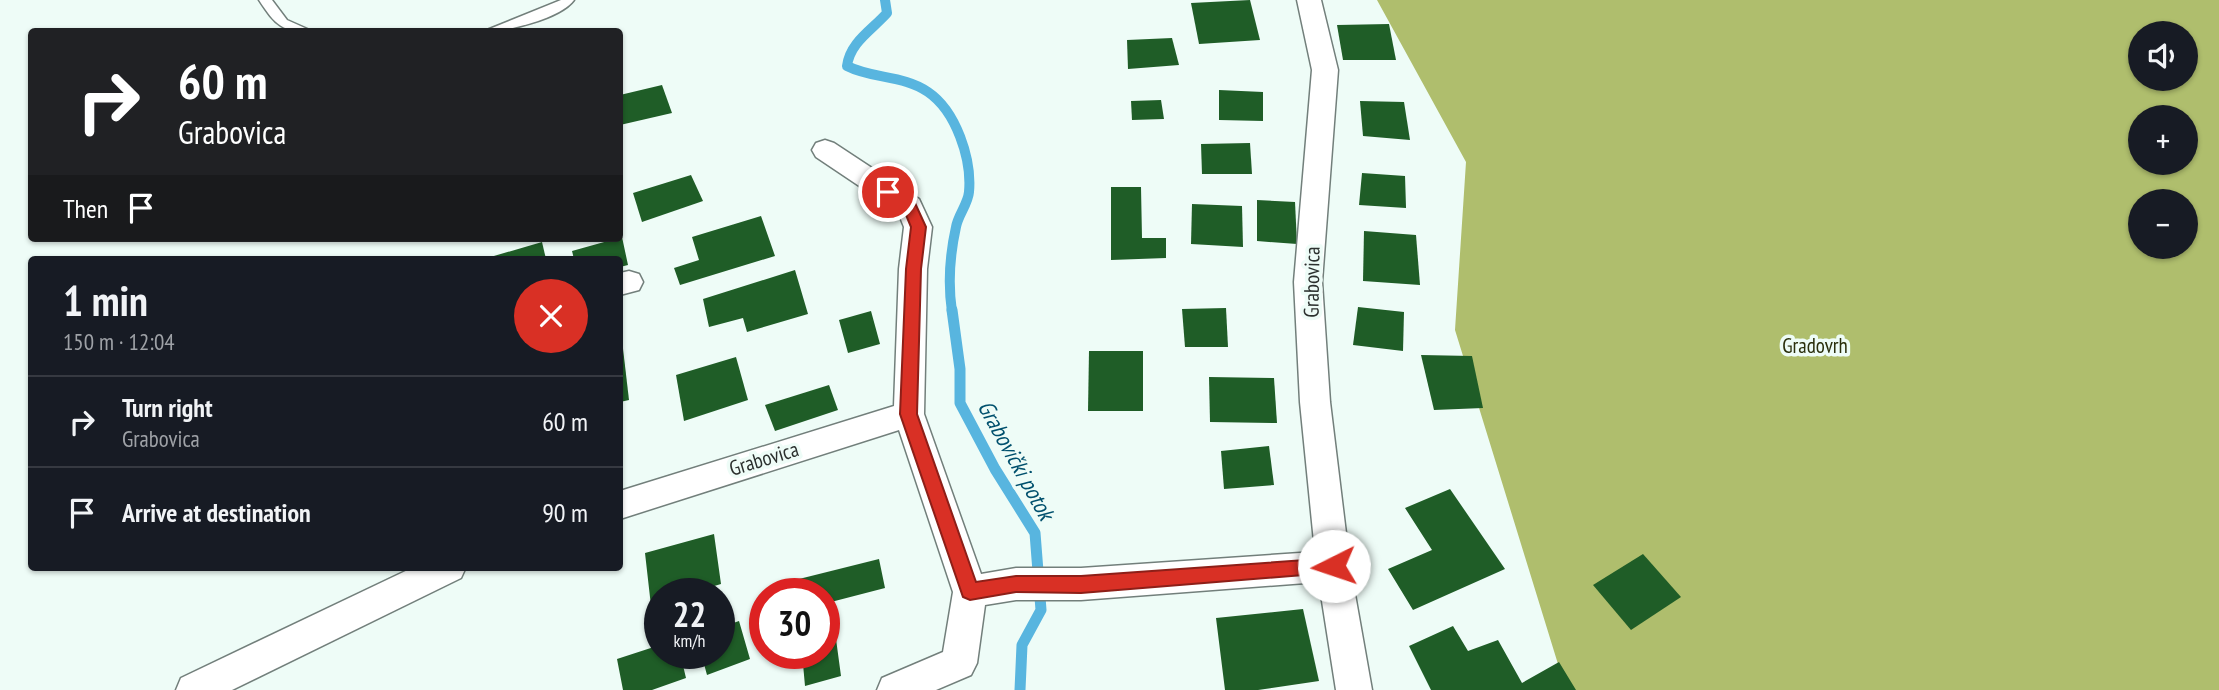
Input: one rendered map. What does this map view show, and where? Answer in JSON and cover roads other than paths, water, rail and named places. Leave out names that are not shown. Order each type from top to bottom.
[{"type":"street","name":"Grabovica","points":[[1309,0],[1325,70],[1308,282],[1315,402],[1334,566],[1354,690]]},
{"type":"street","points":[[825,150],[909,206],[918,227],[913,269],[909,414],[970,592],[963,677],[894,690]]},
{"type":"street","name":"Grabovica","points":[[623,504],[909,414]]},
{"type":"street","points":[[970,592],[1016,584],[1081,584],[1334,566]]},
{"type":"street","points":[[194,690],[441,571]]},
{"type":"lane","points":[[265,0],[282,23],[296,28]]},
{"type":"lane","points":[[499,28],[562,6],[568,0]]},
{"type":"waterway","name":"Grabovički potok","points":[[885,0],[887,13],[857,43],[847,66],[909,83],[928,92],[947,111],[960,137],[968,165],[969,192],[957,223],[952,248],[952,312]]},
{"type":"waterway","name":"Grabovički potok","points":[[952,310],[960,369],[960,403],[995,469],[1035,533],[1041,610],[1022,645],[1020,690]]},
{"type":"park label","name":"Gradovrh","points":[[1815,346]]}]
